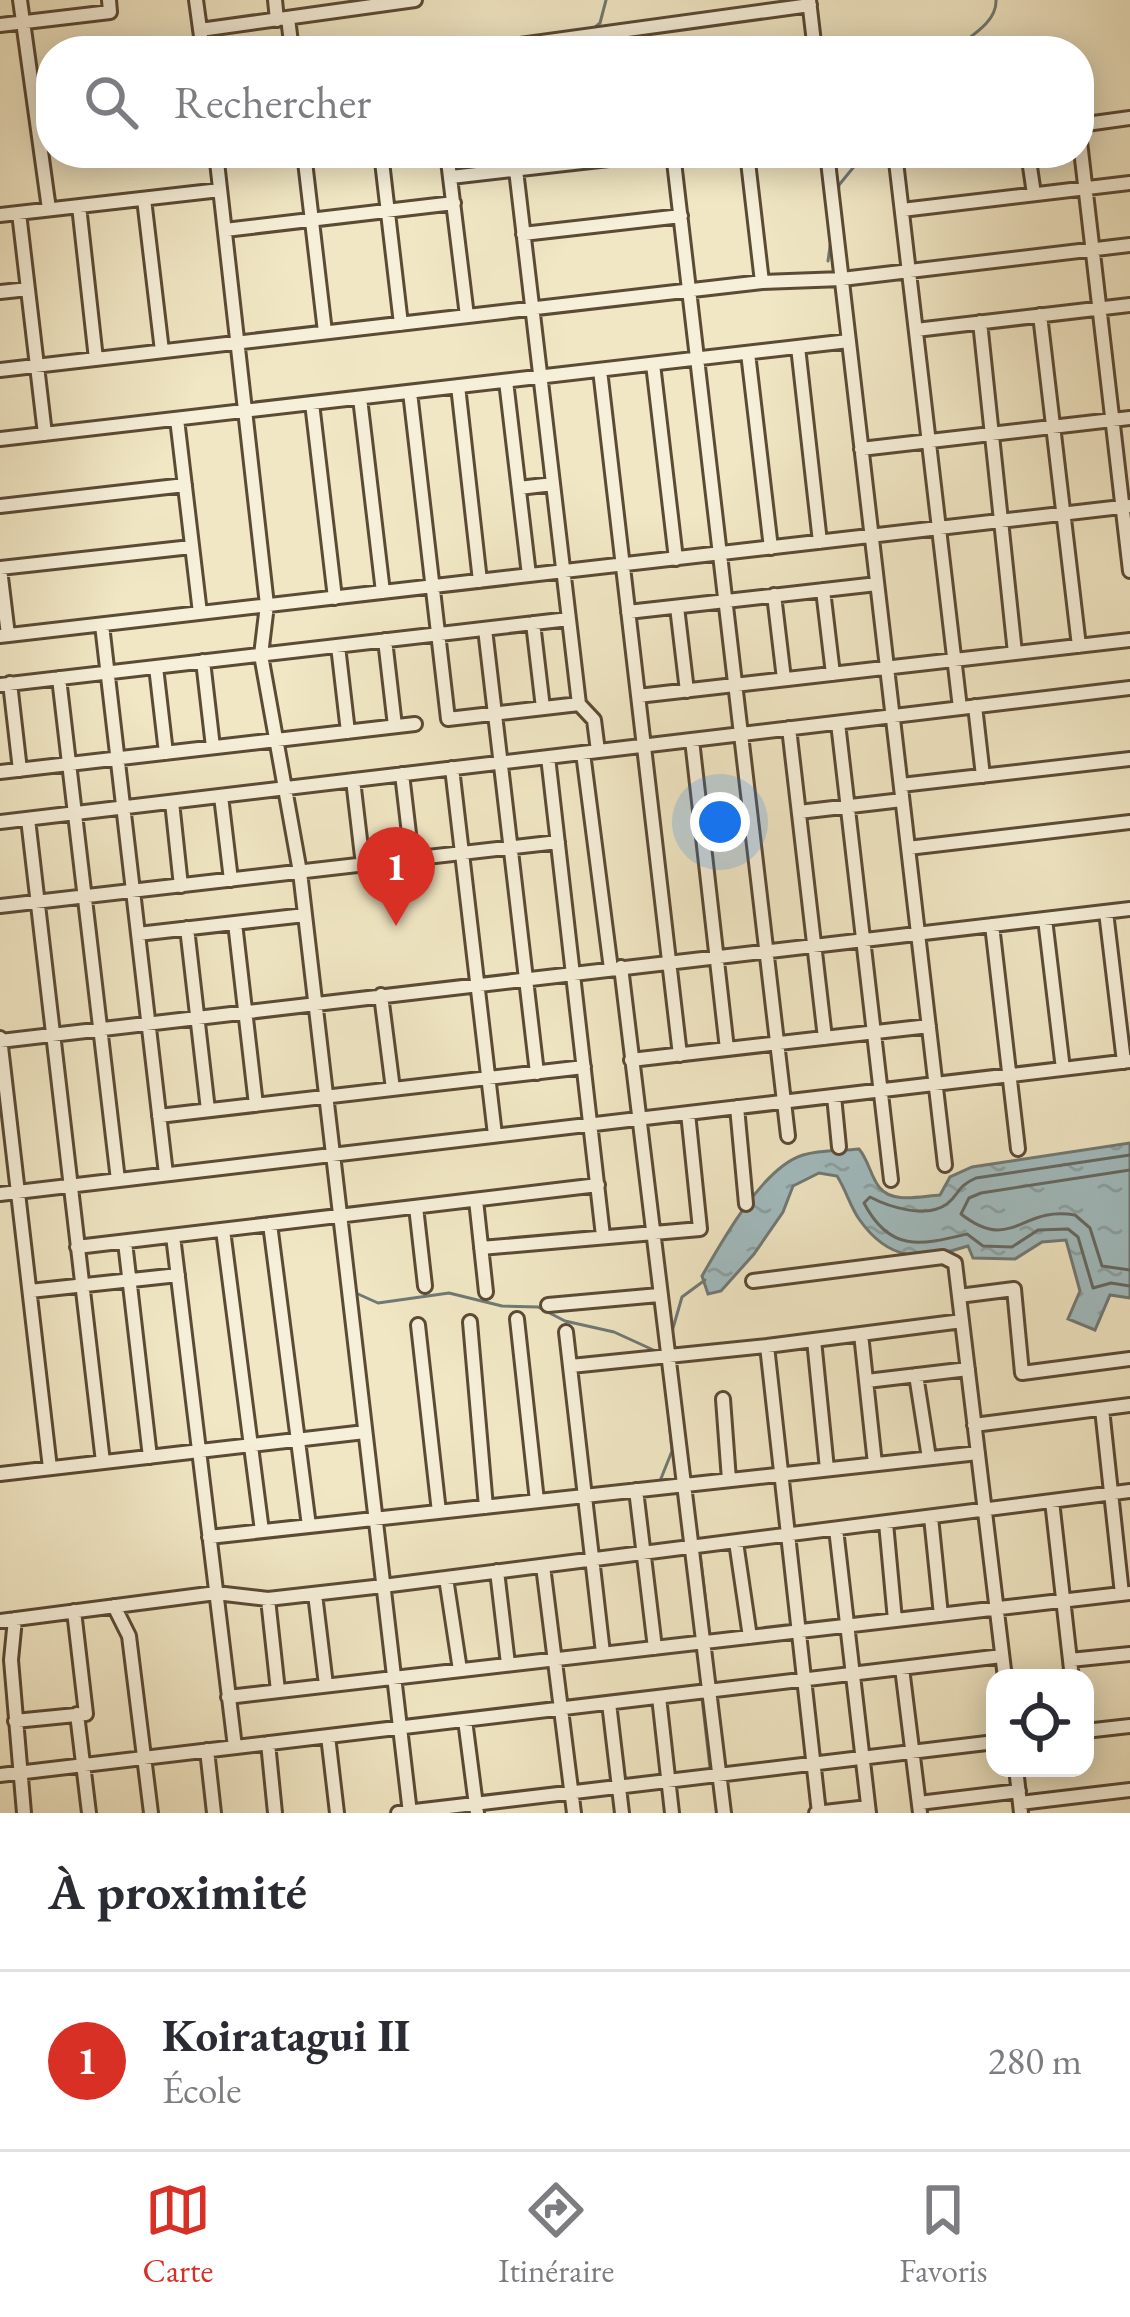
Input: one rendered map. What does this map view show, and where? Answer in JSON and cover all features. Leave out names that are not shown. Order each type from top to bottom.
[{"type":"street","points":[[20,0],[36,88]]},
{"type":"street","points":[[0,25],[110,12],[109,0]]},
{"type":"street","points":[[196,0],[201,36]]},
{"type":"street","points":[[274,0],[287,36]]},
{"type":"street","points":[[200,31],[338,5],[415,0]]},
{"type":"street","points":[[577,36],[809,2],[813,36]]},
{"type":"street","points":[[1094,126],[1130,118]]},
{"type":"street","points":[[49,168],[50,209]]},
{"type":"street","points":[[218,168],[267,605],[261,655],[300,872],[410,1812]]},
{"type":"street","points":[[306,168],[325,332]]},
{"type":"street","points":[[383,168],[401,323]]},
{"type":"street","points":[[450,168],[467,316]]},
{"type":"street","points":[[451,177],[533,168]]},
{"type":"street","points":[[675,168],[788,1136]]},
{"type":"street","points":[[749,168],[762,282]]},
{"type":"street","points":[[828,168],[945,1165]]},
{"type":"street","points":[[897,168],[954,660],[983,776]]},
{"type":"street","points":[[1030,168],[1034,194]]},
{"type":"street","points":[[1083,168],[1130,571]]},
{"type":"street","points":[[516,170],[579,704],[594,720],[591,752],[616,968],[632,1060],[724,1813]]},
{"type":"street","points":[[902,210],[1130,183]]},
{"type":"street","points":[[0,215],[220,190]]},
{"type":"street","points":[[144,199],[162,351]]},
{"type":"street","points":[[225,230],[454,203]]},
{"type":"street","points":[[79,206],[96,358]]},
{"type":"street","points":[[19,213],[45,434]]},
{"type":"street","points":[[524,234],[681,216]]},
{"type":"street","points":[[0,370],[689,290],[842,279],[1130,245]]},
{"type":"street","points":[[0,292],[28,289]]},
{"type":"street","points":[[916,330],[1130,305]]},
{"type":"street","points":[[1040,315],[1079,646]]},
{"type":"street","points":[[980,322],[1015,653]]},
{"type":"street","points":[[0,439],[849,341]]},
{"type":"street","points":[[798,347],[820,542]]},
{"type":"street","points":[[748,353],[771,548]]},
{"type":"street","points":[[653,364],[676,559]]},
{"type":"street","points":[[600,370],[680,1054]]},
{"type":"street","points":[[506,381],[529,575]]},
{"type":"street","points":[[458,386],[480,581]]},
{"type":"street","points":[[410,392],[448,719],[579,704]]},
{"type":"street","points":[[360,398],[383,592]]},
{"type":"street","points":[[312,403],[334,598]]},
{"type":"street","points":[[177,418],[200,614]]},
{"type":"street","points":[[861,449],[1130,418]]},
{"type":"street","points":[[0,506],[185,484]]},
{"type":"street","points":[[519,488],[553,484]]},
{"type":"street","points":[[191,547],[0,568],[4,636],[1126,507]]},
{"type":"street","points":[[628,612],[877,584]]},
{"type":"street","points":[[823,590],[832,674]]},
{"type":"street","points":[[774,596],[784,680]]},
{"type":"street","points":[[677,607],[687,691]]},
{"type":"street","points":[[20,770],[5,684],[569,619]]},
{"type":"street","points":[[533,623],[543,708]]},
{"type":"street","points":[[102,625],[166,1174]]},
{"type":"street","points":[[485,629],[537,1072]]},
{"type":"street","points":[[385,640],[395,727]]},
{"type":"street","points":[[638,696],[1130,640]]},
{"type":"street","points":[[338,646],[348,732]]},
{"type":"street","points":[[203,661],[213,747]]},
{"type":"street","points":[[156,667],[166,753]]},
{"type":"street","points":[[59,678],[118,1180]]},
{"type":"street","points":[[0,822],[1130,688]]},
{"type":"street","points":[[838,723],[891,1180]]},
{"type":"street","points":[[0,772],[415,724]]},
{"type":"street","points":[[789,728],[825,1038]]},
{"type":"street","points":[[692,740],[728,1049]]},
{"type":"street","points":[[548,757],[604,1235]]},
{"type":"street","points":[[799,812],[983,776],[1130,759]]},
{"type":"street","points":[[452,768],[495,1135]]},
{"type":"street","points":[[402,774],[412,859]]},
{"type":"street","points":[[353,780],[363,865]]},
{"type":"street","points":[[221,796],[231,880]]},
{"type":"street","points":[[172,802],[182,886]]},
{"type":"street","points":[[28,819],[103,1462]]},
{"type":"street","points":[[908,848],[1130,822]]},
{"type":"street","points":[[0,906],[558,842]]},
{"type":"street","points":[[50,1468],[0,1040],[1130,909]]},
{"type":"street","points":[[0,1193],[1127,1061],[1106,912]]},
{"type":"street","points":[[138,934],[305,915]]},
{"type":"street","points":[[1046,919],[1063,1069]]},
{"type":"street","points":[[235,923],[256,1105]]},
{"type":"street","points":[[992,925],[1018,1149]]},
{"type":"street","points":[[187,928],[208,1110]]},
{"type":"street","points":[[381,995],[393,1089]]},
{"type":"street","points":[[632,1060],[928,1026]]},
{"type":"street","points":[[159,1116],[584,1067]]},
{"type":"street","points":[[834,1096],[839,1147]]},
{"type":"street","points":[[737,1107],[746,1204]]},
{"type":"street","points":[[481,1248],[700,1228],[688,1113]]},
{"type":"street","points":[[77,1247],[598,1185]]},
{"type":"street","points":[[476,1200],[486,1292]]},
{"type":"street","points":[[416,1207],[425,1286]]},
{"type":"street","points":[[270,1225],[309,1526]]},
{"type":"street","points":[[223,1230],[262,1531]]},
{"type":"street","points":[[173,1236],[235,1747]]},
{"type":"street","points":[[125,1242],[150,1457]]},
{"type":"street","points":[[753,1281],[944,1257],[955,1263],[1004,1669]]},
{"type":"street","points":[[30,1291],[178,1275]]},
{"type":"street","points":[[959,1296],[1014,1289],[1022,1373],[1130,1359]]},
{"type":"street","points":[[548,1305],[659,1294]]},
{"type":"street","points":[[517,1319],[537,1501]]},
{"type":"street","points":[[571,1366],[962,1321]]},
{"type":"street","points":[[470,1322],[486,1507]]},
{"type":"street","points":[[418,1325],[439,1512]]},
{"type":"street","points":[[566,1332],[603,1654]]},
{"type":"street","points":[[861,1334],[874,1464]]},
{"type":"street","points":[[814,1340],[827,1469]]},
{"type":"street","points":[[767,1346],[818,1813],[869,1810],[836,1529]]},
{"type":"street","points":[[867,1381],[968,1369]]},
{"type":"street","points":[[916,1376],[928,1458]]},
{"type":"street","points":[[723,1399],[729,1480]]},
{"type":"street","points":[[974,1425],[1130,1405]]},
{"type":"street","points":[[229,1696],[1126,1593],[1102,1408]]},
{"type":"street","points":[[0,1474],[365,1432]]},
{"type":"street","points":[[209,1537],[978,1453]]},
{"type":"street","points":[[636,1490],[655,1648]]},
{"type":"street","points":[[0,1621],[216,1593],[268,1599],[316,1594],[1130,1491]]},
{"type":"street","points":[[1052,1501],[1071,1669]]},
{"type":"street","points":[[931,1517],[941,1615]]},
{"type":"street","points":[[886,1523],[895,1620]]},
{"type":"street","points":[[736,1542],[750,1636]]},
{"type":"street","points":[[543,1566],[574,1813]]},
{"type":"street","points":[[497,1571],[508,1664]]},
{"type":"street","points":[[446,1578],[460,1670]]},
{"type":"street","points":[[316,1594],[326,1685]]},
{"type":"street","points":[[268,1599],[278,1691]]},
{"type":"street","points":[[114,1606],[129,1636],[151,1813]]},
{"type":"street","points":[[15,1720],[86,1714],[74,1611]]},
{"type":"street","points":[[16,1618],[11,1660],[24,1813]]},
{"type":"street","points":[[1070,1660],[1130,1654]]},
{"type":"street","points":[[0,1775],[1002,1656]]},
{"type":"street","points":[[902,1668],[920,1808],[967,1797],[1020,1802],[1130,1790]]},
{"type":"street","points":[[659,1696],[672,1813]]},
{"type":"street","points":[[609,1702],[622,1813]]},
{"type":"street","points":[[77,1714],[89,1813]]},
{"type":"street","points":[[465,1720],[476,1808]]},
{"type":"street","points":[[1094,1730],[1130,1726]]},
{"type":"street","points":[[328,1736],[337,1813]]},
{"type":"street","points":[[268,1743],[275,1813]]},
{"type":"street","points":[[398,1813],[476,1808],[571,1792],[986,1743]]},
{"type":"street","points":[[207,1750],[214,1813]]},
{"type":"street","points":[[967,1797],[969,1813]]},
{"type":"water","points":[[1130,1143],[1130,1298],[1110,1295],[1095,1330],[1068,1319],[1080,1291],[1066,1240],[1042,1242],[1015,1259],[973,1258],[968,1246],[935,1254],[907,1254],[870,1233],[837,1176],[819,1173],[793,1186],[783,1212],[754,1254],[721,1291],[708,1294],[702,1276],[732,1225],[773,1174],[803,1155],[859,1149],[879,1187],[891,1196],[907,1198],[940,1195],[950,1177],[972,1167]]},
{"type":"waterway","points":[[593,29],[600,23],[606,0]]},
{"type":"waterway","points":[[973,36],[992,16],[996,0]]},
{"type":"waterway","points":[[838,194],[853,168]]},
{"type":"waterway","points":[[828,261],[831,239]]},
{"type":"waterway","points":[[671,1335],[682,1297],[705,1280]]},
{"type":"waterway","points":[[358,1294],[378,1303],[449,1293],[502,1306],[538,1307],[660,1353]]},
{"type":"waterway","points":[[660,1481],[672,1451],[665,1380]]},
{"type":"waterway","points":[[693,1508],[698,1538]]},
{"type":"waterway","points":[[700,1553],[710,1637]]},
{"type":"waterway","points":[[702,1698],[710,1768]]},
{"type":"place","name":"Koiratagui II","points":[[396,926]]}]
